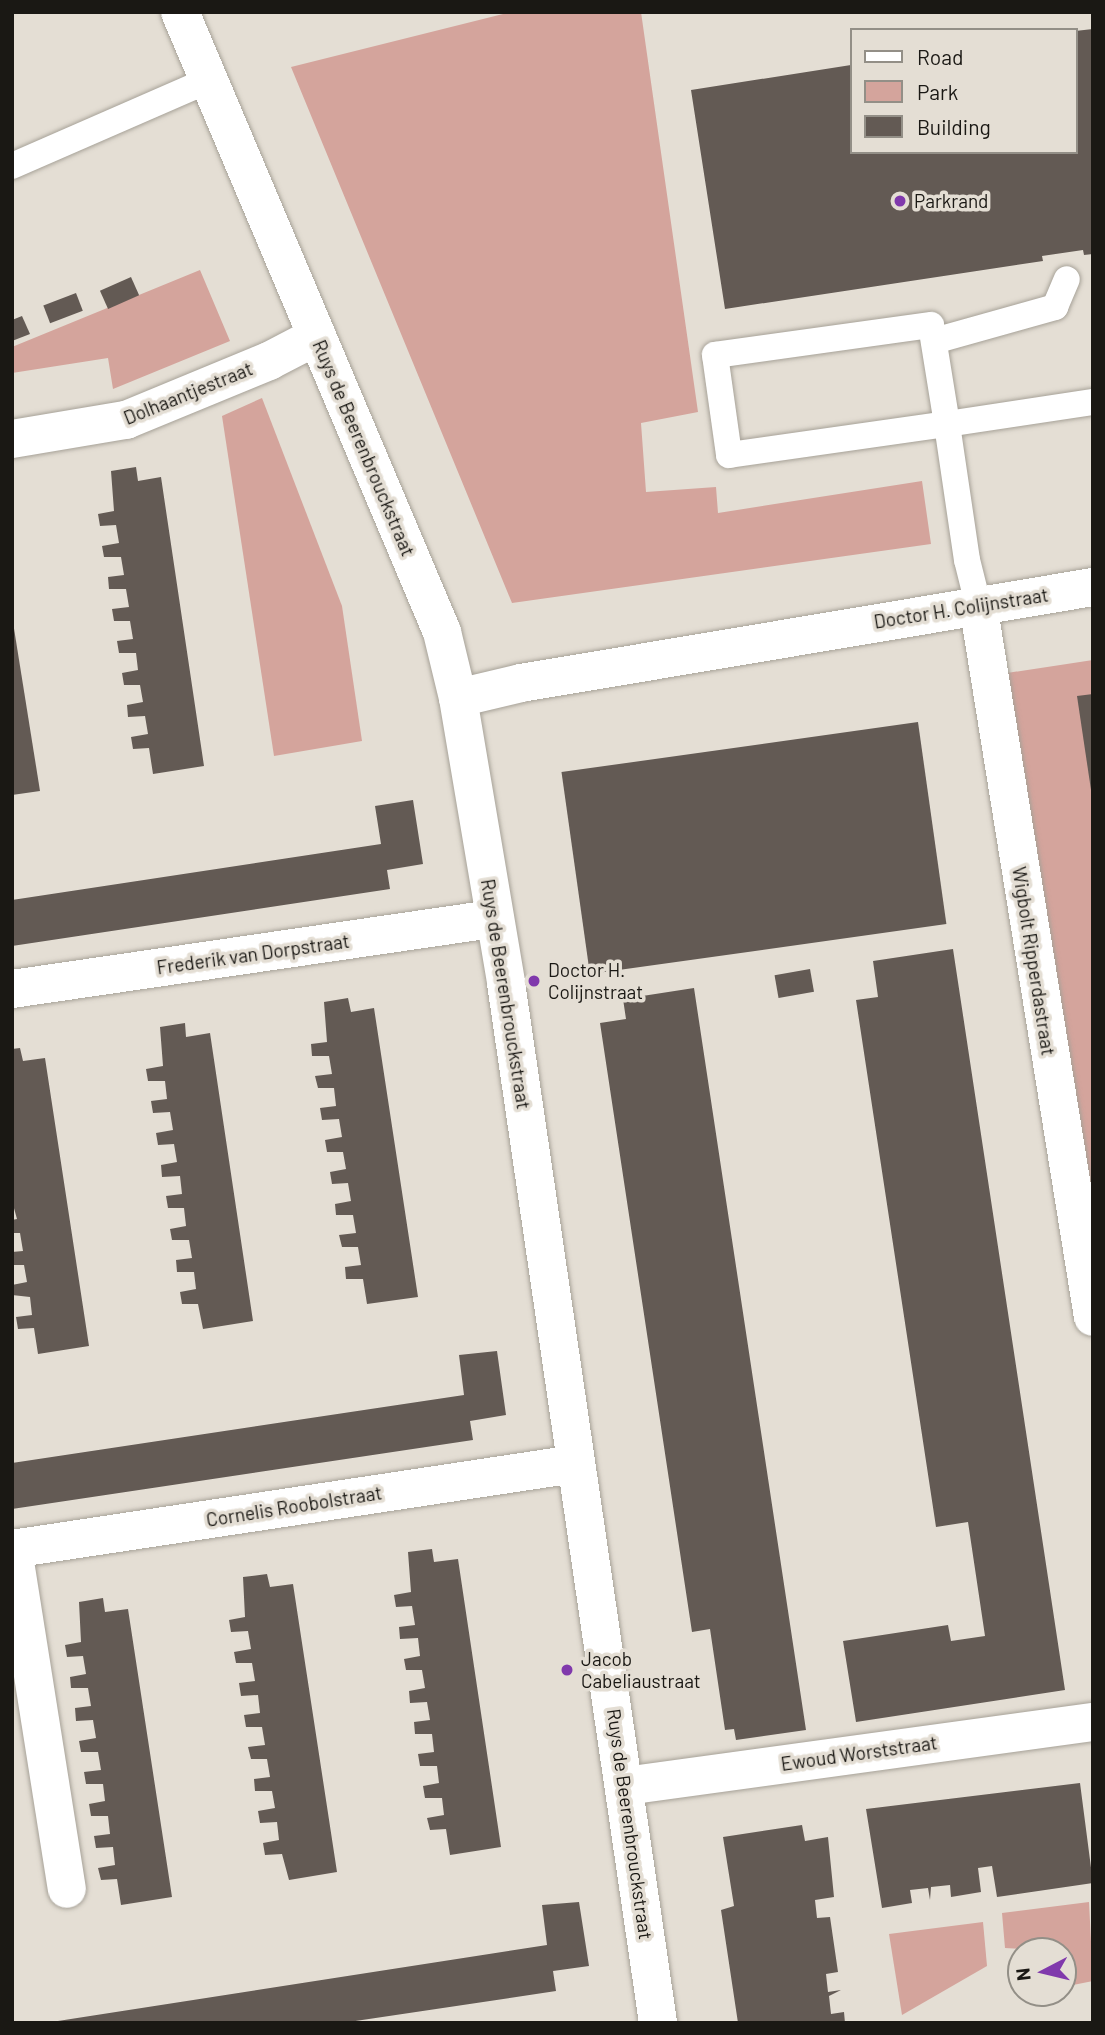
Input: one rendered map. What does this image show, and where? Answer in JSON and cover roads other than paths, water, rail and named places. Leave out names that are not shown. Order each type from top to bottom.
[{"type":"street","name":"Ruys de Beerenbrouckstraat","points":[[180,12],[442,632],[458,698],[625,1786],[658,2023]]},
{"type":"street","name":"Dolhaantjestraat","points":[[12,439],[126,420],[270,361],[317,336]]},
{"type":"street","name":"Doctor H. Colijnstraat","points":[[458,698],[521,683],[978,604],[1093,587]]},
{"type":"street","name":"Wigbolt Ripperdastraat","points":[[978,604],[1093,1317]]},
{"type":"street","name":"Frederik van Dorpstraat","points":[[12,989],[494,919]]},
{"type":"street","name":"Cornelis Roobolstraat","points":[[67,1889],[13,1549],[575,1464]]},
{"type":"street","name":"Ewoud Worststraat","points":[[625,1786],[1093,1722]]},
{"type":"lane","points":[[12,166],[209,80]]},
{"type":"lane","points":[[934,341],[1055,307],[1067,279]]},
{"type":"lane","points":[[978,604],[947,424],[931,325],[715,355],[729,455],[947,424],[1093,402]]},
{"type":"place","name":"Parkrand","points":[[900,201]]},
{"type":"place","name":"Doctor H. Colijnstraat","points":[[534,981]]},
{"type":"place","name":"Jacob Cabeliaustraat","points":[[567,1670]]}]
